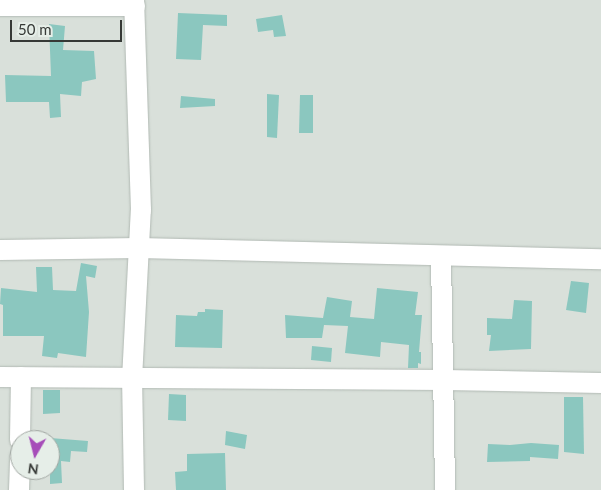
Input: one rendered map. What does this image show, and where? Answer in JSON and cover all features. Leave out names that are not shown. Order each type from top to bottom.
[{"type":"street","points":[[0,6],[134,3],[140,201],[132,379],[134,490]]},
{"type":"street","points":[[0,250],[139,248],[601,259]]},
{"type":"street","points":[[441,256],[445,490]]},
{"type":"street","points":[[0,377],[601,383]]},
{"type":"street","points":[[20,430],[22,377]]},
{"type":"building","points":[[178,13],[227,15],[227,26],[203,25],[201,60],[176,59]]},
{"type":"building","points":[[282,15],[286,36],[274,37],[273,30],[258,32],[256,19]]},
{"type":"building","points":[[49,24],[65,26],[63,50],[94,51],[96,79],[82,82],[81,96],[60,94],[61,117],[50,118],[49,102],[6,102],[5,75],[51,76]]},
{"type":"building","points":[[267,94],[279,95],[277,138],[267,137]]},
{"type":"building","points":[[300,95],[313,95],[313,133],[299,133]]},
{"type":"building","points":[[181,96],[215,99],[215,106],[180,108]]},
{"type":"building","points":[[81,263],[97,266],[95,278],[86,276],[89,312],[86,357],[58,353],[57,358],[42,356],[44,336],[3,336],[3,305],[0,304],[1,288],[37,292],[36,267],[52,267],[53,290],[76,291]]},
{"type":"building","points":[[571,281],[589,283],[586,313],[566,310]]},
{"type":"building","points":[[377,288],[418,292],[415,315],[422,315],[419,352],[421,352],[421,364],[418,363],[418,368],[408,368],[409,345],[381,342],[380,357],[345,353],[348,326],[324,325],[322,338],[286,338],[285,315],[323,318],[327,297],[352,301],[350,317],[374,319]]},
{"type":"building","points":[[514,300],[532,301],[531,349],[489,351],[491,335],[487,335],[487,318],[512,319]]},
{"type":"building","points":[[205,309],[223,310],[222,348],[175,347],[176,315],[197,316],[198,312],[205,312]]},
{"type":"building","points":[[312,346],[332,348],[331,362],[311,360]]},
{"type":"building","points":[[43,390],[60,390],[60,413],[43,414]]},
{"type":"building","points":[[169,394],[186,395],[186,421],[168,420]]},
{"type":"building","points":[[564,397],[583,397],[584,454],[564,452]]},
{"type":"building","points":[[226,431],[247,435],[245,449],[225,445]]},
{"type":"building","points":[[60,439],[88,441],[87,452],[71,451],[70,462],[61,461],[62,483],[50,484],[50,480],[60,480]]},
{"type":"building","points":[[531,443],[559,445],[558,459],[530,457],[530,461],[487,462],[488,444],[510,445]]},
{"type":"building","points":[[225,453],[226,490],[176,490],[175,472],[187,471],[187,454]]}]
